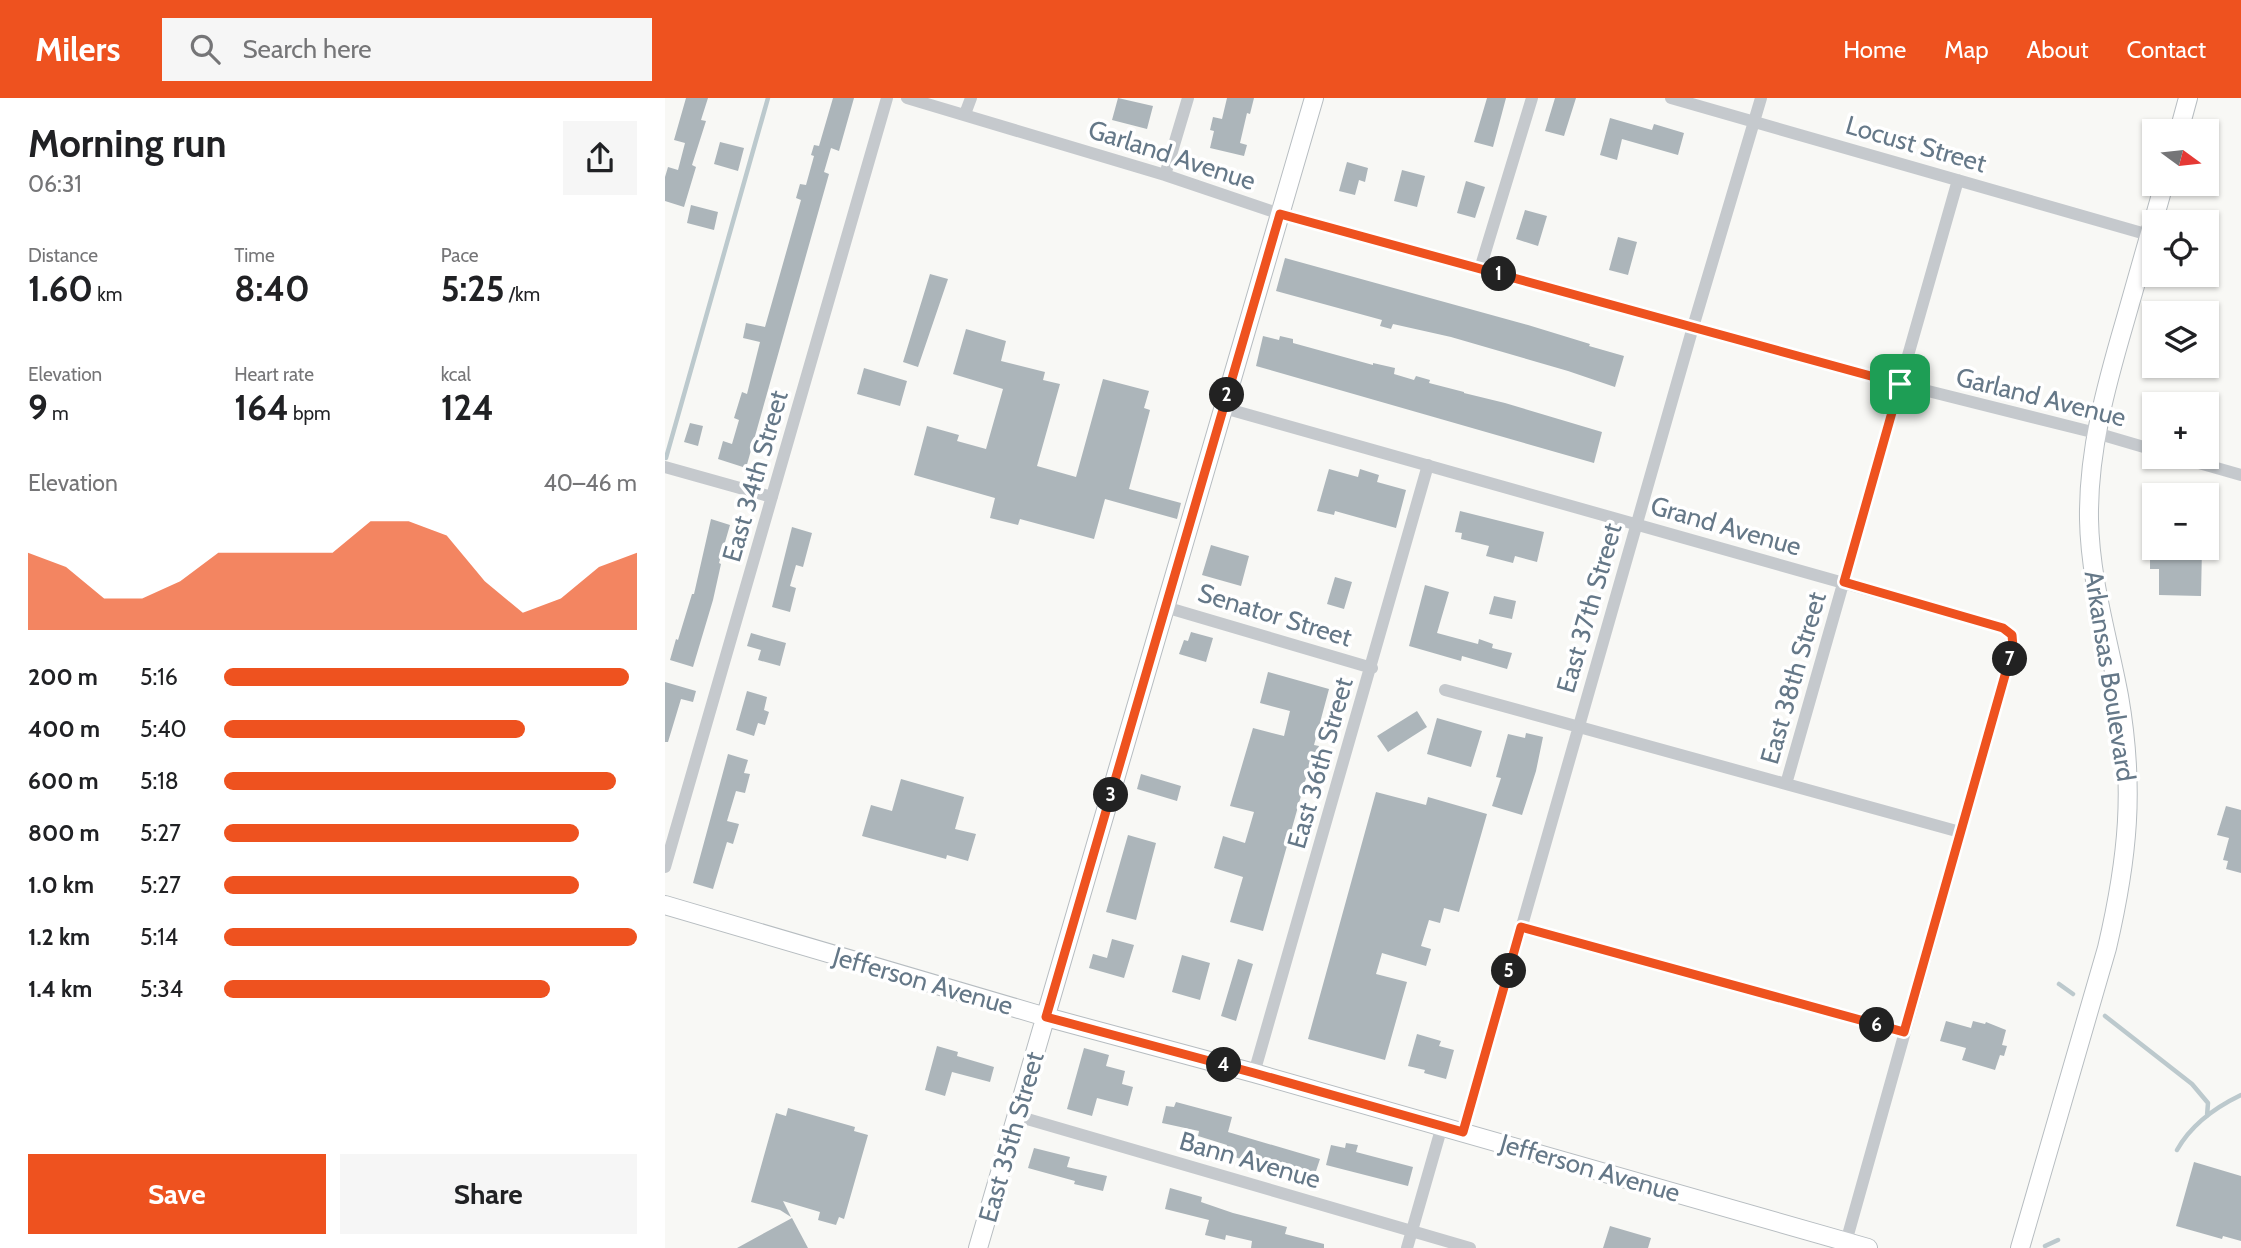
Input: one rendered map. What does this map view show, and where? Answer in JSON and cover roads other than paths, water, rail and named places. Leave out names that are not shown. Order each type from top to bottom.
[{"type":"main road","name":"East 35th Street","points":[[978,1248],[1314,98]]},
{"type":"main road","points":[[2182,119],[2188,98]]},
{"type":"main road","name":"Arkansas Boulevard","points":[[2020,1248],[2107,948],[2125,854],[2129,802],[2127,749],[2119,694],[2092,567],[2089,519],[2097,433],[2142,260]]},
{"type":"main road","name":"Jefferson Avenue","points":[[665,905],[1046,1017],[1254,1073],[1868,1248]]},
{"type":"street","name":"East 34th Street","points":[[665,867],[887,98]]},
{"type":"street","name":"Garland Avenue","points":[[907,98],[1165,174],[1280,214],[1900,384],[2142,446]]},
{"type":"street","points":[[965,114],[971,98]]},
{"type":"street","points":[[1165,174],[1188,98]]},
{"type":"street","points":[[1480,269],[1532,98]]},
{"type":"street","name":"Locust Street","points":[[1671,98],[2142,233]]},
{"type":"street","name":"East 37th Street","points":[[1463,1132],[1693,327],[1762,98]]},
{"type":"street","name":"East 38th Street","points":[[1787,784],[1958,180]]},
{"type":"street","name":"Grand Avenue","points":[[1224,408],[2003,628],[2012,635],[2013,647],[1960,832]]},
{"type":"street","name":"East 36th Street","points":[[1254,1073],[1428,466]]},
{"type":"street","points":[[665,467],[772,497]]},
{"type":"street","points":[[2219,469],[2241,475]]},
{"type":"street","name":"Senator Street","points":[[1165,607],[1371,668]]},
{"type":"street","points":[[1445,690],[1960,832],[1846,1242]]},
{"type":"street","points":[[1521,927],[1904,1032]]},
{"type":"street","name":"Bann Avenue","points":[[1017,1116],[1470,1248]]},
{"type":"street","points":[[1407,1248],[1442,1126]]},
{"type":"waterway","points":[[666,458],[768,98]]},
{"type":"waterway","points":[[2059,984],[2073,994]]},
{"type":"waterway","points":[[2105,1016],[2192,1084],[2208,1103],[2207,1116]]},
{"type":"waterway","points":[[2177,1150],[2189,1133],[2205,1118],[2241,1095]]},
{"type":"waterway","points":[[2045,1246],[2058,1240]]}]
